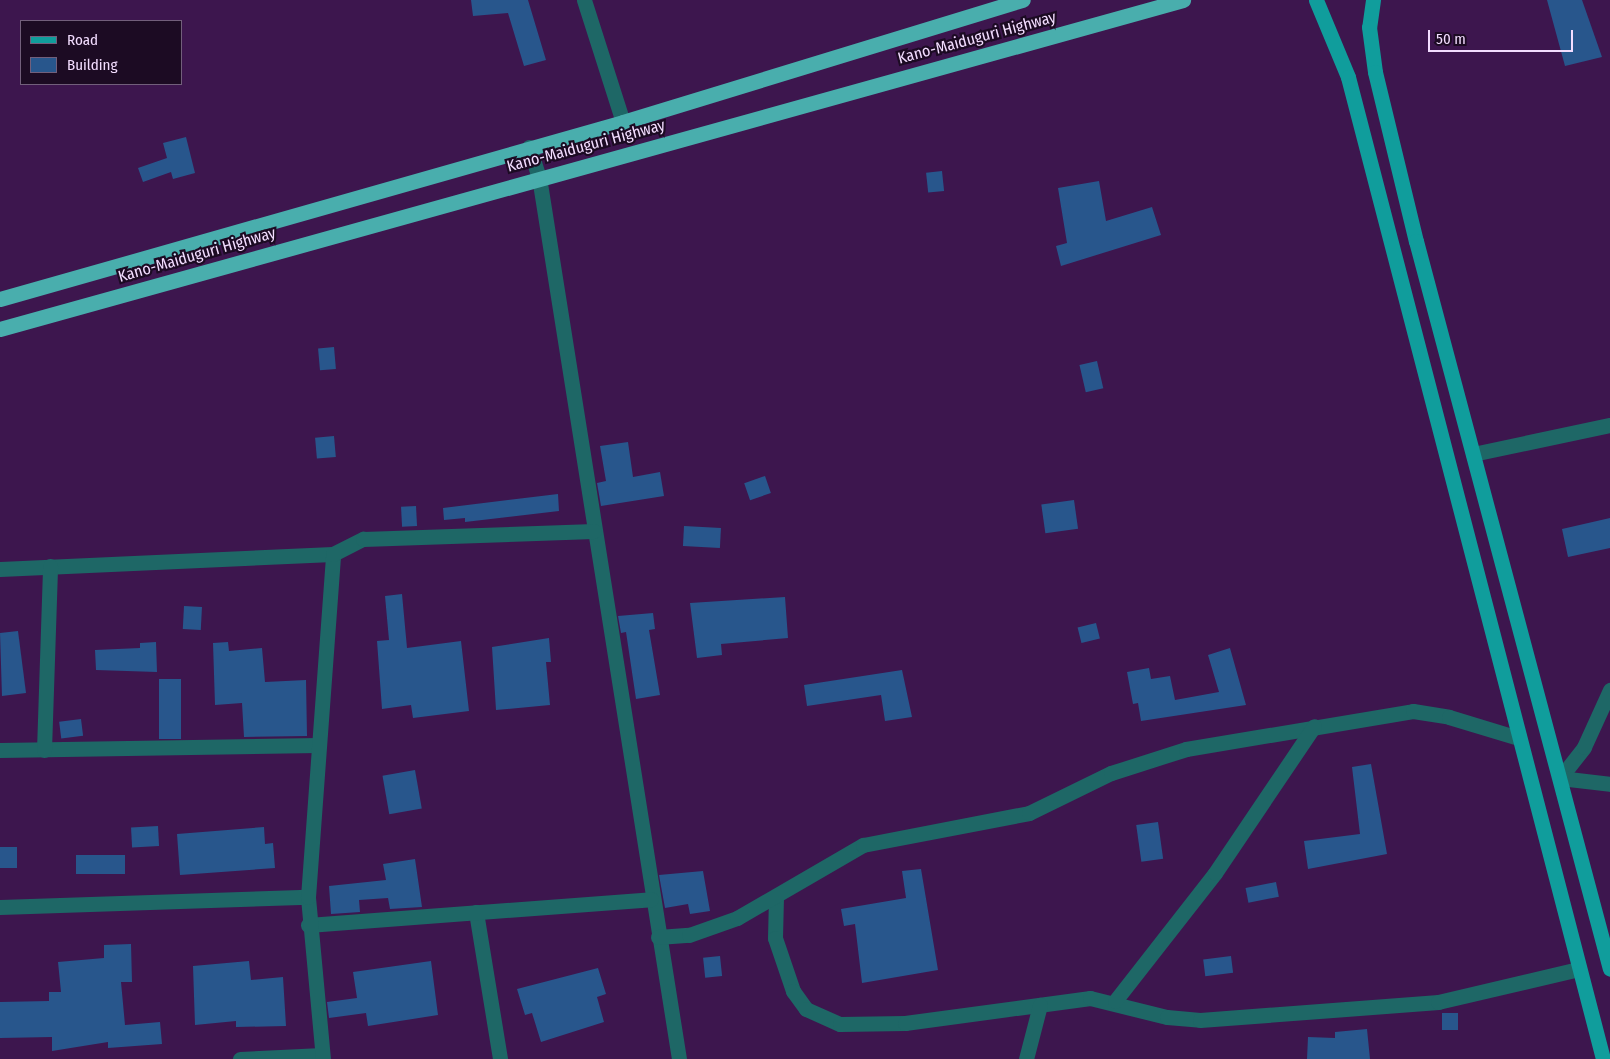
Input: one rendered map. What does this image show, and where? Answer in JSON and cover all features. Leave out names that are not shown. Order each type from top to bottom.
[{"type":"highway","name":"Kano-Maiduguri Highway","points":[[0,299],[529,147],[623,122],[1023,0]]},
{"type":"highway","name":"Kano-Maiduguri Highway","points":[[0,329],[539,177],[1184,0]]},
{"type":"main road","points":[[1316,0],[1348,77],[1518,738],[1603,1059]]},
{"type":"main road","points":[[1373,0],[1369,27],[1375,72],[1473,454],[1610,969]]},
{"type":"street","points":[[584,0],[623,122]]},
{"type":"street","points":[[529,147],[539,177],[651,899],[679,1059]]},
{"type":"street","points":[[1473,454],[1610,425]]},
{"type":"street","points":[[0,569],[333,554],[363,539],[594,531]]},
{"type":"street","points":[[240,1059],[323,1057],[308,925],[308,897],[333,554]]},
{"type":"street","points":[[44,750],[50,566]]},
{"type":"street","points":[[1560,778],[1584,747],[1610,690]]},
{"type":"street","points":[[658,938],[712,929],[776,897],[870,843],[1029,813],[1141,762],[1186,749],[1314,726],[1430,712],[1518,738]]},
{"type":"street","points":[[1115,1001],[1215,873],[1314,726]]},
{"type":"street","points":[[0,750],[318,745]]},
{"type":"street","points":[[1560,778],[1610,784]]},
{"type":"street","points":[[0,907],[308,897]]},
{"type":"street","points":[[776,897],[775,938],[781,966],[806,1009],[820,1018],[840,1024],[904,1023],[1090,998],[1115,1001],[1167,1017],[1200,1020],[1438,1002],[1579,969]]},
{"type":"street","points":[[308,925],[651,899]]},
{"type":"street","points":[[476,912],[500,1059]]},
{"type":"street","points":[[1026,1059],[1040,1005]]},
{"type":"building","points":[[471,0],[528,0],[546,60],[524,66],[508,13],[473,16]]},
{"type":"building","points":[[1547,0],[1582,0],[1602,57],[1565,66]]},
{"type":"building","points":[[186,137],[195,173],[173,179],[171,172],[143,182],[138,168],[167,158],[163,143]]},
{"type":"building","points":[[942,171],[944,191],[928,193],[926,173]]},
{"type":"building","points":[[1099,181],[1106,221],[1152,207],[1161,235],[1061,266],[1056,246],[1067,243],[1058,188]]},
{"type":"building","points":[[334,347],[336,369],[320,370],[318,348]]},
{"type":"building","points":[[1097,361],[1103,388],[1086,392],[1079,365]]},
{"type":"building","points":[[334,436],[336,457],[317,459],[315,438]]},
{"type":"building","points":[[628,442],[633,477],[660,472],[664,496],[601,506],[597,483],[606,481],[600,446]]},
{"type":"building","points":[[765,476],[771,493],[750,500],[744,483]]},
{"type":"building","points":[[558,494],[559,511],[465,522],[465,518],[444,520],[443,508]]},
{"type":"building","points":[[1074,500],[1078,529],[1045,533],[1041,505]]},
{"type":"building","points":[[416,506],[417,526],[402,527],[401,507]]},
{"type":"building","points":[[1610,518],[1610,548],[1568,557],[1562,529]]},
{"type":"building","points":[[684,526],[721,528],[720,548],[683,546]]},
{"type":"building","points":[[402,594],[407,648],[461,641],[469,711],[413,718],[411,705],[382,709],[377,641],[389,640],[385,596]]},
{"type":"building","points":[[785,597],[788,638],[721,644],[722,655],[697,658],[690,603]]},
{"type":"building","points":[[184,606],[202,607],[201,630],[183,629]]},
{"type":"building","points":[[653,613],[655,629],[649,630],[660,695],[636,699],[626,632],[621,633],[618,616]]},
{"type":"building","points":[[1096,623],[1100,639],[1081,643],[1078,628]]},
{"type":"building","points":[[18,631],[26,693],[2,696],[0,633]]},
{"type":"building","points":[[549,638],[551,662],[546,662],[550,705],[496,710],[492,647]]},
{"type":"building","points":[[156,642],[157,672],[96,670],[95,650],[140,648],[140,643]]},
{"type":"building","points":[[228,642],[229,651],[262,648],[265,682],[306,680],[307,736],[244,737],[242,703],[215,705],[213,643]]},
{"type":"building","points":[[1230,648],[1246,705],[1141,721],[1138,703],[1133,704],[1127,672],[1149,668],[1151,679],[1170,676],[1175,700],[1219,692],[1208,655]]},
{"type":"building","points":[[902,670],[912,717],[885,721],[881,695],[807,706],[804,685]]},
{"type":"building","points":[[159,679],[181,679],[181,739],[159,739]]},
{"type":"building","points":[[81,719],[83,736],[61,739],[59,722]]},
{"type":"building","points":[[1371,764],[1387,854],[1308,869],[1304,841],[1360,834],[1352,767]]},
{"type":"building","points":[[415,770],[422,808],[389,814],[383,776]]},
{"type":"building","points":[[1158,822],[1163,859],[1141,862],[1136,825]]},
{"type":"building","points":[[158,826],[159,846],[132,847],[131,827]]},
{"type":"building","points":[[264,827],[265,844],[273,843],[275,868],[180,875],[177,834]]},
{"type":"building","points":[[0,847],[17,847],[17,868],[0,868]]},
{"type":"building","points":[[76,855],[125,855],[125,874],[76,874]]},
{"type":"building","points":[[415,859],[422,907],[390,909],[388,898],[359,900],[360,912],[331,914],[329,886],[386,880],[383,864]]},
{"type":"building","points":[[921,869],[938,970],[862,983],[855,924],[844,926],[841,909],[906,898],[902,871]]},
{"type":"building","points":[[703,871],[710,911],[690,914],[688,904],[665,908],[659,875]]},
{"type":"building","points":[[1276,882],[1279,897],[1248,903],[1246,888]]},
{"type":"building","points":[[131,944],[132,982],[121,982],[125,1025],[160,1022],[162,1044],[108,1048],[108,1042],[52,1051],[52,1037],[0,1038],[0,1002],[49,1001],[49,992],[61,992],[58,962],[104,958],[104,945]]},
{"type":"building","points":[[720,956],[722,976],[705,978],[703,958]]},
{"type":"building","points":[[1231,956],[1233,973],[1205,976],[1203,959]]},
{"type":"building","points":[[249,961],[251,980],[283,977],[286,1026],[236,1027],[236,1021],[195,1025],[193,966]]},
{"type":"building","points":[[431,961],[438,1015],[368,1026],[366,1013],[329,1018],[327,1002],[357,998],[353,972]]},
{"type":"building","points":[[598,968],[606,994],[597,997],[604,1022],[541,1042],[532,1013],[525,1015],[517,989]]},
{"type":"building","points":[[1442,1013],[1458,1013],[1458,1030],[1442,1030]]},
{"type":"building","points":[[1367,1029],[1370,1059],[1307,1059],[1308,1037],[1335,1038],[1335,1032]]}]
